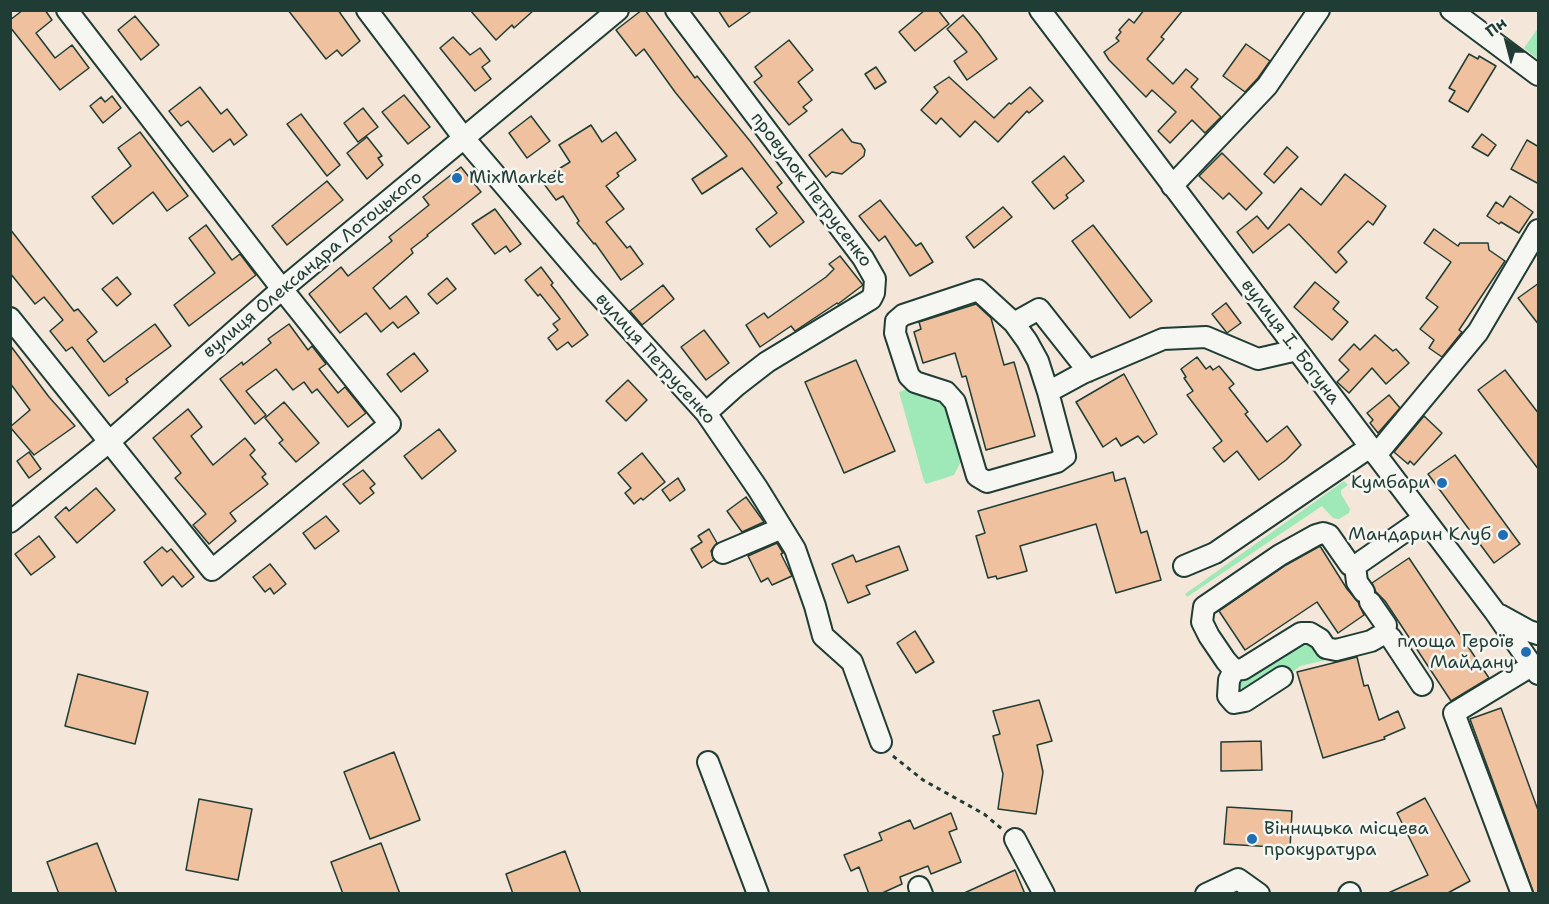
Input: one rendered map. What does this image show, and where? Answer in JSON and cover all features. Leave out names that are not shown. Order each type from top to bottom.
[{"type":"street","points":[[10,318],[212,570],[390,424],[282,289],[67,10]]},
{"type":"street","name":"вулиця Петрусенко","points":[[367,10],[463,137],[586,281],[706,413],[795,549],[823,636],[852,662],[881,742]]},
{"type":"street","name":"вулиця Олександра Лотоцького","points":[[10,522],[109,442],[282,289],[618,10]]},
{"type":"street","name":"провулок Петрусенко","points":[[676,10],[863,258],[875,279],[871,299],[767,362],[706,413]]},
{"type":"street","name":"вулиця І. Богуна","points":[[1040,10],[1535,666]]},
{"type":"street","points":[[1172,186],[1267,86],[1319,10]]},
{"type":"street","points":[[1451,10],[1539,75]]},
{"type":"street","points":[[1184,566],[1215,553],[1373,451],[1478,332],[1539,230]]},
{"type":"street","points":[[978,290],[1014,323],[1038,362],[1065,456],[1057,462],[987,482],[977,476],[955,402],[946,392],[915,382],[909,376],[895,333],[896,321],[903,315],[978,290]]},
{"type":"street","points":[[1014,323],[1039,309],[1089,371]]},
{"type":"street","points":[[1048,392],[1089,371],[1163,339],[1206,336],[1258,359],[1297,350]]},
{"type":"street","points":[[1355,566],[1424,518]]},
{"type":"street","points":[[723,553],[782,528]]},
{"type":"street","points":[[1234,670],[1209,636],[1202,622],[1204,607],[1280,555],[1323,533],[1329,536],[1350,565],[1355,566]]},
{"type":"street","points":[[1355,566],[1357,582],[1386,625],[1385,633]]},
{"type":"street","points":[[1495,612],[1539,634]]},
{"type":"street","points":[[1234,670],[1243,669],[1301,633],[1310,633],[1320,639],[1326,648],[1336,650],[1371,641],[1385,633]]},
{"type":"street","points":[[1385,633],[1391,638],[1422,685]]},
{"type":"street","points":[[1522,894],[1454,713],[1535,666]]},
{"type":"street","points":[[1234,670],[1229,680],[1227,696],[1234,703],[1245,701],[1282,677]]},
{"type":"street","points":[[708,762],[758,894]]},
{"type":"street","points":[[1015,840],[1044,894]]},
{"type":"street","points":[[1206,894],[1238,879],[1259,894]]},
{"type":"path","points":[[881,742],[896,759],[923,780],[984,814],[1015,840]]},
{"type":"green space","points":[[1538,28],[1538,59],[1524,48]]},
{"type":"green space","points":[[907,389],[937,398],[945,406],[960,456],[960,463],[954,475],[926,484],[924,481],[899,392]]},
{"type":"green space","points":[[1344,481],[1348,485],[1341,490],[1341,494],[1350,509],[1349,513],[1339,519],[1333,518],[1322,506],[1187,597],[1185,594]]},
{"type":"green space","points":[[1299,641],[1308,641],[1326,660],[1300,666],[1290,674],[1283,665],[1240,692],[1237,690],[1237,684]]},
{"type":"building","points":[[23,10],[45,10],[52,20],[36,33],[55,58],[72,45],[89,68],[60,90],[10,27],[10,20]]},
{"type":"building","points":[[288,10],[338,10],[360,41],[342,56],[337,50],[326,59]]},
{"type":"building","points":[[470,10],[534,10],[514,28],[512,25],[496,40]]},
{"type":"building","points":[[645,10],[695,78],[697,76],[750,141],[782,183],[777,187],[804,222],[770,247],[756,229],[777,213],[742,168],[702,194],[692,179],[727,156],[675,92],[644,49],[636,56],[616,30]]},
{"type":"building","points":[[718,10],[753,10],[729,27]]},
{"type":"building","points":[[925,10],[938,10],[949,24],[915,51],[899,32]]},
{"type":"building","points":[[1144,10],[1183,10],[1161,37],[1164,39],[1147,59],[1173,84],[1186,69],[1198,79],[1191,87],[1221,117],[1205,133],[1192,120],[1170,143],[1158,131],[1176,112],[1152,90],[1146,97],[1109,60],[1104,52],[1119,41],[1116,38],[1121,32],[1119,30],[1129,19],[1134,23]]},
{"type":"building","points":[[963,15],[997,59],[967,80],[954,61],[967,52],[947,29]]},
{"type":"building","points":[[135,16],[159,45],[141,60],[118,30]]},
{"type":"building","points":[[453,37],[470,55],[480,48],[490,61],[482,67],[491,79],[475,91],[440,48]]},
{"type":"building","points":[[789,40],[813,70],[798,82],[812,100],[803,107],[807,111],[789,125],[754,82],[762,76],[755,67]]},
{"type":"building","points":[[1246,44],[1270,61],[1245,92],[1223,76]]},
{"type":"building","points":[[1469,54],[1478,59],[1479,56],[1496,66],[1468,112],[1449,101],[1455,91],[1449,88]]},
{"type":"building","points":[[876,67],[886,82],[875,89],[865,74]]},
{"type":"building","points":[[949,77],[994,118],[1030,87],[1043,101],[1029,113],[1027,111],[998,142],[975,121],[960,137],[941,118],[936,124],[921,110],[938,92],[934,87]]},
{"type":"building","points":[[200,87],[221,114],[227,109],[247,135],[234,145],[230,139],[213,152],[188,121],[181,126],[169,111]]},
{"type":"building","points":[[404,95],[430,127],[408,144],[382,112]]},
{"type":"building","points":[[112,96],[121,108],[103,123],[90,106],[101,97],[105,102]]},
{"type":"building","points":[[363,108],[378,127],[358,142],[344,123]]},
{"type":"building","points":[[301,114],[340,165],[327,176],[287,124]]},
{"type":"building","points":[[531,116],[550,141],[527,158],[509,133]]},
{"type":"building","points":[[591,125],[602,142],[616,132],[636,160],[617,173],[619,176],[606,186],[624,209],[606,222],[627,248],[630,246],[643,264],[621,280],[595,243],[577,223],[579,221],[563,196],[556,200],[541,180],[570,162],[559,145]]},
{"type":"building","points":[[842,129],[852,142],[861,144],[865,150],[864,156],[842,174],[832,172],[826,177],[809,155]]},
{"type":"building","points":[[140,132],[188,196],[167,211],[153,192],[113,224],[92,197],[131,166],[118,148]]},
{"type":"building","points":[[1482,134],[1496,145],[1488,156],[1472,147]]},
{"type":"building","points":[[367,137],[382,156],[378,158],[383,165],[367,179],[347,153]]},
{"type":"building","points":[[1527,140],[1539,147],[1539,184],[1511,169]]},
{"type":"building","points":[[1287,147],[1298,157],[1274,183],[1264,174]]},
{"type":"building","points":[[1222,153],[1262,193],[1246,210],[1229,193],[1223,199],[1199,176]]},
{"type":"building","points":[[1064,156],[1084,181],[1066,195],[1068,198],[1054,209],[1032,182]]},
{"type":"building","points":[[461,167],[481,192],[411,249],[413,253],[373,288],[390,309],[406,296],[419,313],[398,328],[393,322],[381,332],[366,313],[340,333],[309,294],[341,267],[348,276],[392,241],[389,237],[429,205],[423,197]]},
{"type":"building","points":[[1345,174],[1386,206],[1373,225],[1368,221],[1338,252],[1347,262],[1336,273],[1289,224],[1253,253],[1237,232],[1257,216],[1268,229],[1301,188],[1321,205]]},
{"type":"building","points":[[327,181],[343,200],[287,245],[272,226]]},
{"type":"building","points":[[1510,196],[1533,212],[1519,233],[1487,216],[1496,202],[1503,207]]},
{"type":"building","points":[[880,200],[916,246],[921,243],[933,262],[910,276],[885,236],[879,241],[859,216]]},
{"type":"building","points":[[1003,207],[1012,217],[974,248],[966,237]]},
{"type":"building","points":[[495,209],[521,244],[510,252],[506,246],[495,254],[472,224]]},
{"type":"building","points":[[206,225],[232,260],[240,254],[256,275],[189,326],[174,305],[215,273],[189,238]]},
{"type":"building","points":[[1093,225],[1152,301],[1130,318],[1072,241]]},
{"type":"building","points":[[10,229],[74,311],[78,309],[97,332],[87,340],[104,362],[155,324],[171,346],[126,379],[128,382],[109,396],[72,347],[66,351],[50,331],[63,320],[44,297],[35,304],[10,273]]},
{"type":"building","points":[[1434,229],[1458,246],[1460,243],[1488,243],[1489,250],[1505,261],[1459,330],[1462,332],[1442,357],[1429,348],[1434,340],[1420,329],[1438,307],[1426,298],[1451,262],[1424,243]]},
{"type":"building","points":[[840,256],[863,285],[795,331],[791,326],[760,347],[746,325],[764,313],[768,318],[826,277],[834,269],[829,264]]},
{"type":"building","points":[[541,267],[553,283],[551,285],[588,335],[572,347],[568,342],[557,350],[548,338],[558,330],[553,324],[560,319],[540,294],[538,296],[525,280]]},
{"type":"building","points":[[117,277],[131,294],[117,306],[102,289]]},
{"type":"building","points":[[447,278],[456,289],[437,304],[428,294]]},
{"type":"building","points":[[1315,282],[1339,302],[1333,309],[1348,322],[1332,340],[1294,307]]},
{"type":"building","points":[[1539,283],[1539,325],[1518,298]]},
{"type":"building","points":[[663,285],[674,299],[642,325],[630,311]]},
{"type":"building","points":[[1226,303],[1241,323],[1227,333],[1212,314]]},
{"type":"building","points":[[976,304],[991,318],[1004,365],[1014,362],[1035,436],[986,450],[966,376],[962,377],[955,353],[923,363],[914,332],[921,329],[919,322]]},
{"type":"building","points":[[289,324],[308,350],[312,346],[326,364],[319,369],[338,393],[345,387],[366,413],[348,427],[317,389],[312,393],[304,382],[293,390],[276,369],[246,391],[266,415],[255,424],[220,379],[242,362],[243,365],[271,343],[268,339]]},
{"type":"building","points":[[704,330],[729,363],[706,380],[681,347]]},
{"type":"building","points":[[1375,335],[1393,351],[1396,349],[1409,363],[1386,384],[1372,368],[1349,393],[1337,382],[1349,370],[1339,360],[1354,344],[1360,350]]},
{"type":"building","points":[[10,345],[49,397],[75,426],[34,455],[10,427],[30,410],[10,383]]},
{"type":"building","points":[[414,353],[428,371],[401,392],[387,374]]},
{"type":"building","points":[[1197,357],[1206,369],[1210,366],[1213,370],[1219,366],[1234,384],[1229,388],[1248,412],[1245,414],[1267,442],[1287,426],[1301,445],[1286,460],[1259,480],[1237,451],[1224,462],[1213,448],[1222,441],[1187,395],[1193,391],[1181,369]]},
{"type":"building","points":[[856,360],[895,451],[844,473],[805,382]]},
{"type":"building","points":[[1505,370],[1539,414],[1539,470],[1478,390]]},
{"type":"building","points":[[1124,374],[1157,434],[1144,443],[1138,436],[1121,446],[1116,438],[1103,447],[1076,402]]},
{"type":"building","points":[[628,380],[647,400],[626,421],[606,401]]},
{"type":"building","points":[[1389,395],[1400,408],[1378,433],[1370,423],[1373,420],[1367,413]]},
{"type":"building","points":[[284,402],[319,443],[296,462],[279,443],[283,440],[265,418]]},
{"type":"building","points":[[188,409],[202,427],[191,436],[213,465],[245,438],[255,450],[250,455],[266,474],[262,477],[268,484],[230,513],[236,521],[209,544],[193,525],[206,514],[175,478],[181,473],[153,438]]},
{"type":"building","points":[[1424,416],[1442,433],[1414,465],[1410,461],[1408,464],[1394,452]]},
{"type":"building","points":[[439,429],[456,451],[422,479],[404,456]]},
{"type":"building","points":[[29,452],[41,469],[29,478],[17,461]]},
{"type":"building","points":[[642,453],[665,482],[643,500],[641,498],[634,504],[625,493],[631,488],[618,473]]},
{"type":"building","points":[[1455,455],[1520,544],[1494,563],[1428,474]]},
{"type":"building","points":[[363,470],[375,484],[370,488],[374,493],[360,504],[343,484]]},
{"type":"building","points":[[1113,472],[1115,481],[1125,478],[1141,533],[1147,531],[1161,580],[1116,593],[1096,524],[1020,546],[1027,571],[997,579],[996,576],[988,578],[976,536],[985,533],[978,511]]},
{"type":"building","points":[[678,478],[685,490],[670,501],[662,490]]},
{"type":"building","points":[[96,488],[115,510],[77,543],[55,517],[66,507],[69,511]]},
{"type":"building","points":[[746,497],[764,522],[742,532],[727,511]]},
{"type":"building","points":[[326,516],[339,531],[315,549],[303,533]]},
{"type":"building","points":[[709,529],[717,543],[711,551],[714,560],[702,568],[691,549],[702,542],[698,536]]},
{"type":"building","points":[[39,536],[55,557],[31,575],[15,554]]},
{"type":"building","points":[[777,543],[792,576],[772,585],[768,578],[761,582],[748,556]]},
{"type":"building","points":[[899,546],[908,570],[866,586],[870,594],[848,603],[832,564],[853,555],[856,562]]},
{"type":"building","points":[[1320,546],[1347,589],[1358,602],[1364,615],[1338,633],[1317,602],[1245,650],[1219,611],[1286,565]]},
{"type":"building","points":[[162,547],[167,552],[171,549],[194,577],[182,587],[173,576],[162,586],[144,562]]},
{"type":"building","points":[[1409,558],[1489,678],[1451,701],[1372,583]]},
{"type":"building","points":[[270,564],[286,584],[274,594],[270,588],[265,592],[253,577]]},
{"type":"building","points":[[915,631],[934,662],[916,673],[897,643]]},
{"type":"building","points":[[1357,657],[1364,686],[1368,685],[1379,720],[1398,711],[1405,728],[1384,737],[1385,739],[1323,758],[1297,672]]},
{"type":"building","points":[[78,674],[148,692],[135,744],[65,726]]},
{"type":"building","points":[[1039,700],[1052,741],[1037,745],[1043,772],[1036,814],[998,809],[1003,774],[993,736],[1000,734],[993,711]]},
{"type":"building","points":[[1501,708],[1539,813],[1539,894],[1534,894],[1470,719]]},
{"type":"building","points":[[1261,741],[1262,770],[1221,771],[1221,742]]},
{"type":"building","points":[[394,752],[420,820],[370,839],[344,772]]},
{"type":"building","points":[[1425,798],[1470,881],[1446,894],[1386,894],[1428,875],[1397,813]]},
{"type":"building","points":[[199,799],[252,809],[238,880],[186,870]]},
{"type":"building","points":[[1227,807],[1292,811],[1290,848],[1224,844]]},
{"type":"building","points":[[951,813],[957,829],[949,832],[961,862],[931,874],[928,866],[900,877],[902,884],[880,894],[869,894],[859,867],[851,871],[844,855],[882,840],[879,833],[910,820],[914,829]]},
{"type":"building","points":[[97,843],[117,894],[59,894],[47,862]]},
{"type":"building","points":[[381,843],[400,894],[343,894],[331,862]]},
{"type":"building","points":[[565,851],[581,894],[513,894],[506,874]]},
{"type":"building","points":[[1015,870],[1025,894],[962,894]]},
{"type":"place","name":"MixMarket","points":[[457,178]]},
{"type":"place","name":"Кумбари","points":[[1442,483]]},
{"type":"place","name":"Мандарин Клуб","points":[[1503,535]]},
{"type":"place","name":"площа Героїв Майдану","points":[[1526,652]]},
{"type":"place","name":"Вінницька місцева прокуратура","points":[[1252,839]]}]
